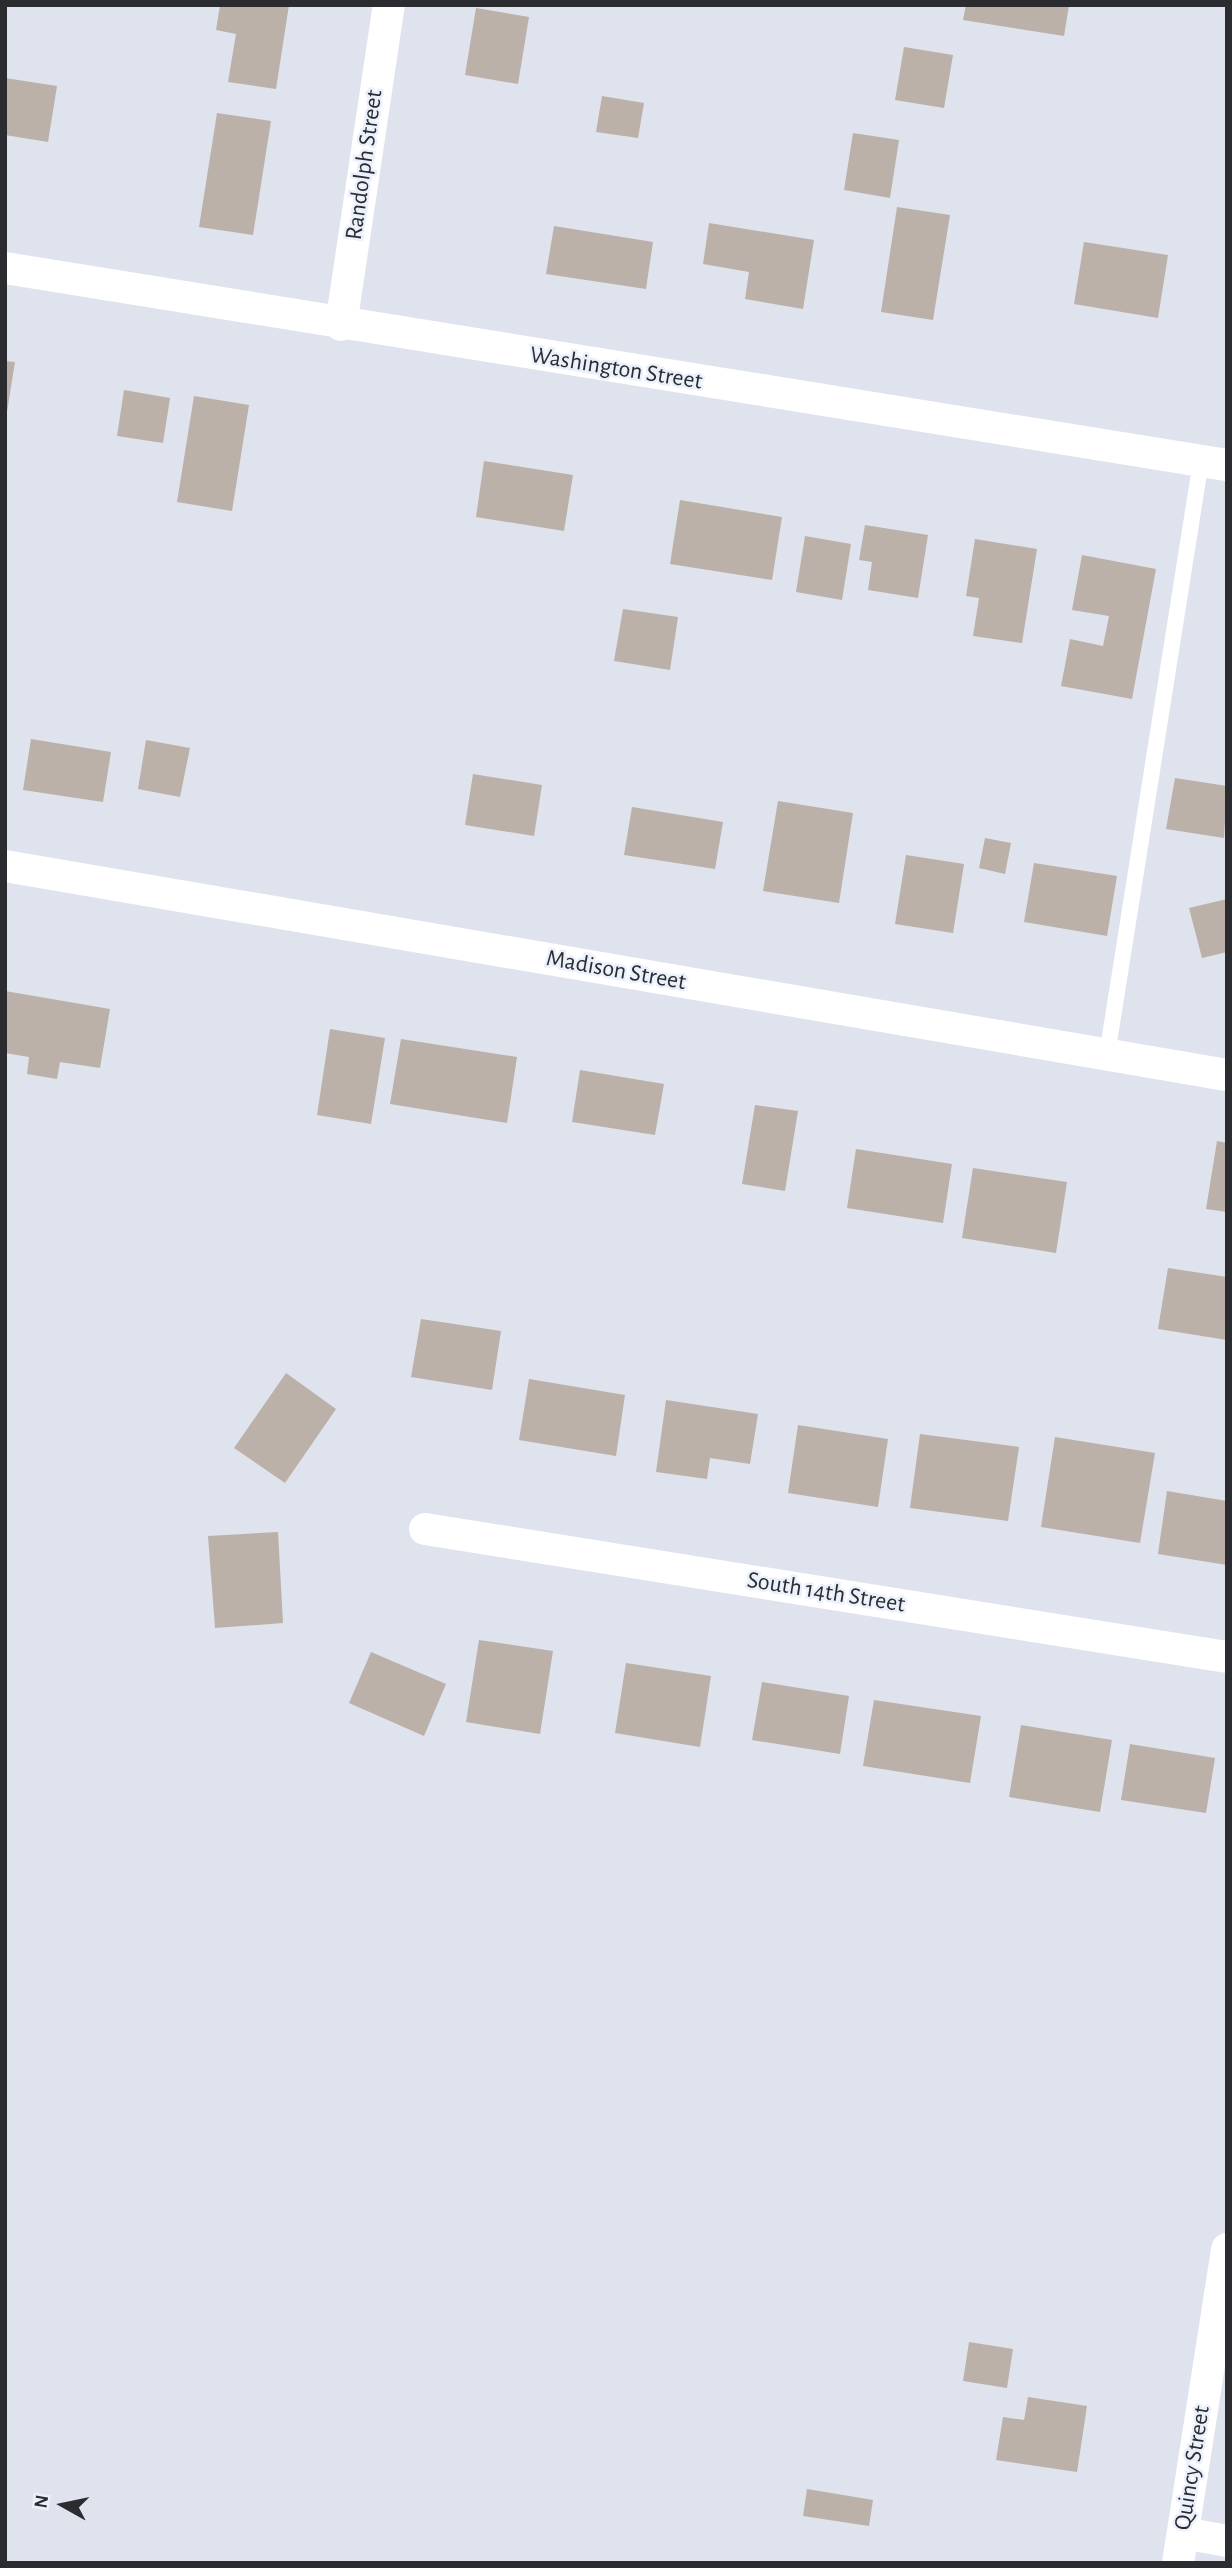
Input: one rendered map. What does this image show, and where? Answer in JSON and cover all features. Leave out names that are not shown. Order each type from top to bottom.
[{"type":"street","name":"Randolph Street","points":[[341,325],[389,5]]},
{"type":"street","name":"Washington Street","points":[[5,268],[341,325],[1214,463]]},
{"type":"street","name":"Madison Street","points":[[5,866],[1227,1075]]},
{"type":"street","name":"South 14th Street","points":[[425,1529],[1227,1657]]},
{"type":"street","name":"Quincy Street","points":[[1180,2548],[1227,2249]]},
{"type":"street","points":[[1180,2548],[1227,2541]]},
{"type":"lane","points":[[1107,1055],[1214,463]]},
{"type":"building","points":[[220,5],[289,5],[276,89],[228,82],[236,34],[216,30]]},
{"type":"building","points":[[966,5],[1069,5],[1064,36],[963,20]]},
{"type":"building","points":[[476,8],[529,17],[518,84],[465,75]]},
{"type":"building","points":[[904,47],[953,55],[944,108],[895,100]]},
{"type":"building","points":[[5,78],[57,86],[48,142],[5,135]]},
{"type":"building","points":[[602,96],[644,103],[638,138],[596,132]]},
{"type":"building","points":[[217,113],[271,121],[253,235],[199,227]]},
{"type":"building","points":[[853,133],[899,140],[890,198],[844,190]]},
{"type":"building","points":[[897,207],[950,215],[933,320],[881,312]]},
{"type":"building","points":[[709,223],[814,240],[803,309],[745,299],[749,272],[703,264]]},
{"type":"building","points":[[554,226],[653,242],[646,289],[546,274]]},
{"type":"building","points":[[1084,242],[1168,255],[1158,318],[1074,304]]},
{"type":"building","points":[[5,361],[15,362],[7,412],[5,412]]},
{"type":"building","points":[[124,390],[170,398],[163,443],[117,436]]},
{"type":"building","points":[[194,396],[249,405],[232,511],[177,502]]},
{"type":"building","points":[[484,461],[573,475],[564,531],[476,517]]},
{"type":"building","points":[[680,500],[782,517],[772,580],[670,564]]},
{"type":"building","points":[[865,525],[928,535],[918,598],[868,590],[872,562],[859,560]]},
{"type":"building","points":[[805,536],[851,544],[842,600],[796,592]]},
{"type":"building","points":[[975,539],[1037,549],[1022,643],[973,636],[979,598],[966,596]]},
{"type":"building","points":[[1082,555],[1156,569],[1132,699],[1061,686],[1070,639],[1103,646],[1109,616],[1072,610]]},
{"type":"building","points":[[623,609],[678,617],[670,670],[614,661]]},
{"type":"building","points":[[31,739],[111,752],[103,802],[23,790]]},
{"type":"building","points":[[146,740],[190,748],[180,797],[138,789]]},
{"type":"building","points":[[473,774],[542,785],[534,836],[465,825]]},
{"type":"building","points":[[1175,778],[1227,786],[1224,838],[1166,829]]},
{"type":"building","points":[[778,801],[853,813],[839,903],[763,891]]},
{"type":"building","points":[[632,807],[723,822],[715,869],[624,855]]},
{"type":"building","points":[[985,838],[1011,843],[1005,874],[979,868]]},
{"type":"building","points":[[906,855],[964,864],[953,933],[895,924]]},
{"type":"building","points":[[1034,863],[1117,876],[1107,936],[1024,922]]},
{"type":"building","points":[[1227,899],[1227,952],[1202,958],[1189,908]]},
{"type":"building","points":[[5,991],[110,1009],[100,1068],[60,1062],[57,1079],[27,1074],[29,1057],[5,1053]]},
{"type":"building","points":[[330,1029],[385,1038],[371,1124],[317,1115]]},
{"type":"building","points":[[401,1039],[517,1057],[507,1123],[390,1104]]},
{"type":"building","points":[[580,1070],[664,1084],[655,1135],[572,1122]]},
{"type":"building","points":[[755,1105],[798,1111],[785,1191],[742,1184]]},
{"type":"building","points":[[1217,1141],[1227,1143],[1227,1212],[1206,1209]]},
{"type":"building","points":[[856,1149],[952,1164],[943,1223],[847,1208]]},
{"type":"building","points":[[973,1168],[1067,1182],[1056,1253],[962,1238]]},
{"type":"building","points":[[1168,1268],[1227,1277],[1227,1340],[1158,1329]]},
{"type":"building","points":[[421,1319],[501,1331],[492,1390],[411,1377]]},
{"type":"building","points":[[286,1373],[336,1409],[285,1483],[234,1448]]},
{"type":"building","points":[[529,1379],[625,1395],[616,1456],[519,1440]]},
{"type":"building","points":[[666,1400],[758,1414],[750,1464],[710,1458],[707,1479],[656,1472]]},
{"type":"building","points":[[798,1425],[888,1439],[878,1507],[788,1493]]},
{"type":"building","points":[[920,1434],[1019,1447],[1008,1521],[910,1508]]},
{"type":"building","points":[[1055,1437],[1155,1453],[1140,1543],[1041,1527]]},
{"type":"building","points":[[1167,1491],[1227,1501],[1227,1565],[1158,1554]]},
{"type":"building","points":[[278,1532],[283,1623],[215,1628],[208,1536]]},
{"type":"building","points":[[479,1640],[553,1651],[540,1734],[466,1722]]},
{"type":"building","points":[[371,1652],[446,1684],[424,1736],[349,1703]]},
{"type":"building","points":[[626,1663],[711,1676],[700,1747],[615,1733]]},
{"type":"building","points":[[762,1682],[849,1696],[840,1754],[752,1740]]},
{"type":"building","points":[[874,1700],[981,1716],[970,1783],[863,1766]]},
{"type":"building","points":[[1021,1725],[1112,1740],[1100,1812],[1009,1797]]},
{"type":"building","points":[[1130,1744],[1215,1758],[1206,1813],[1121,1800]]},
{"type":"building","points":[[969,2342],[1013,2349],[1007,2388],[963,2381]]},
{"type":"building","points":[[1028,2397],[1087,2406],[1077,2472],[996,2460],[1003,2417],[1024,2420]]},
{"type":"building","points":[[807,2489],[873,2500],[869,2526],[803,2516]]}]
